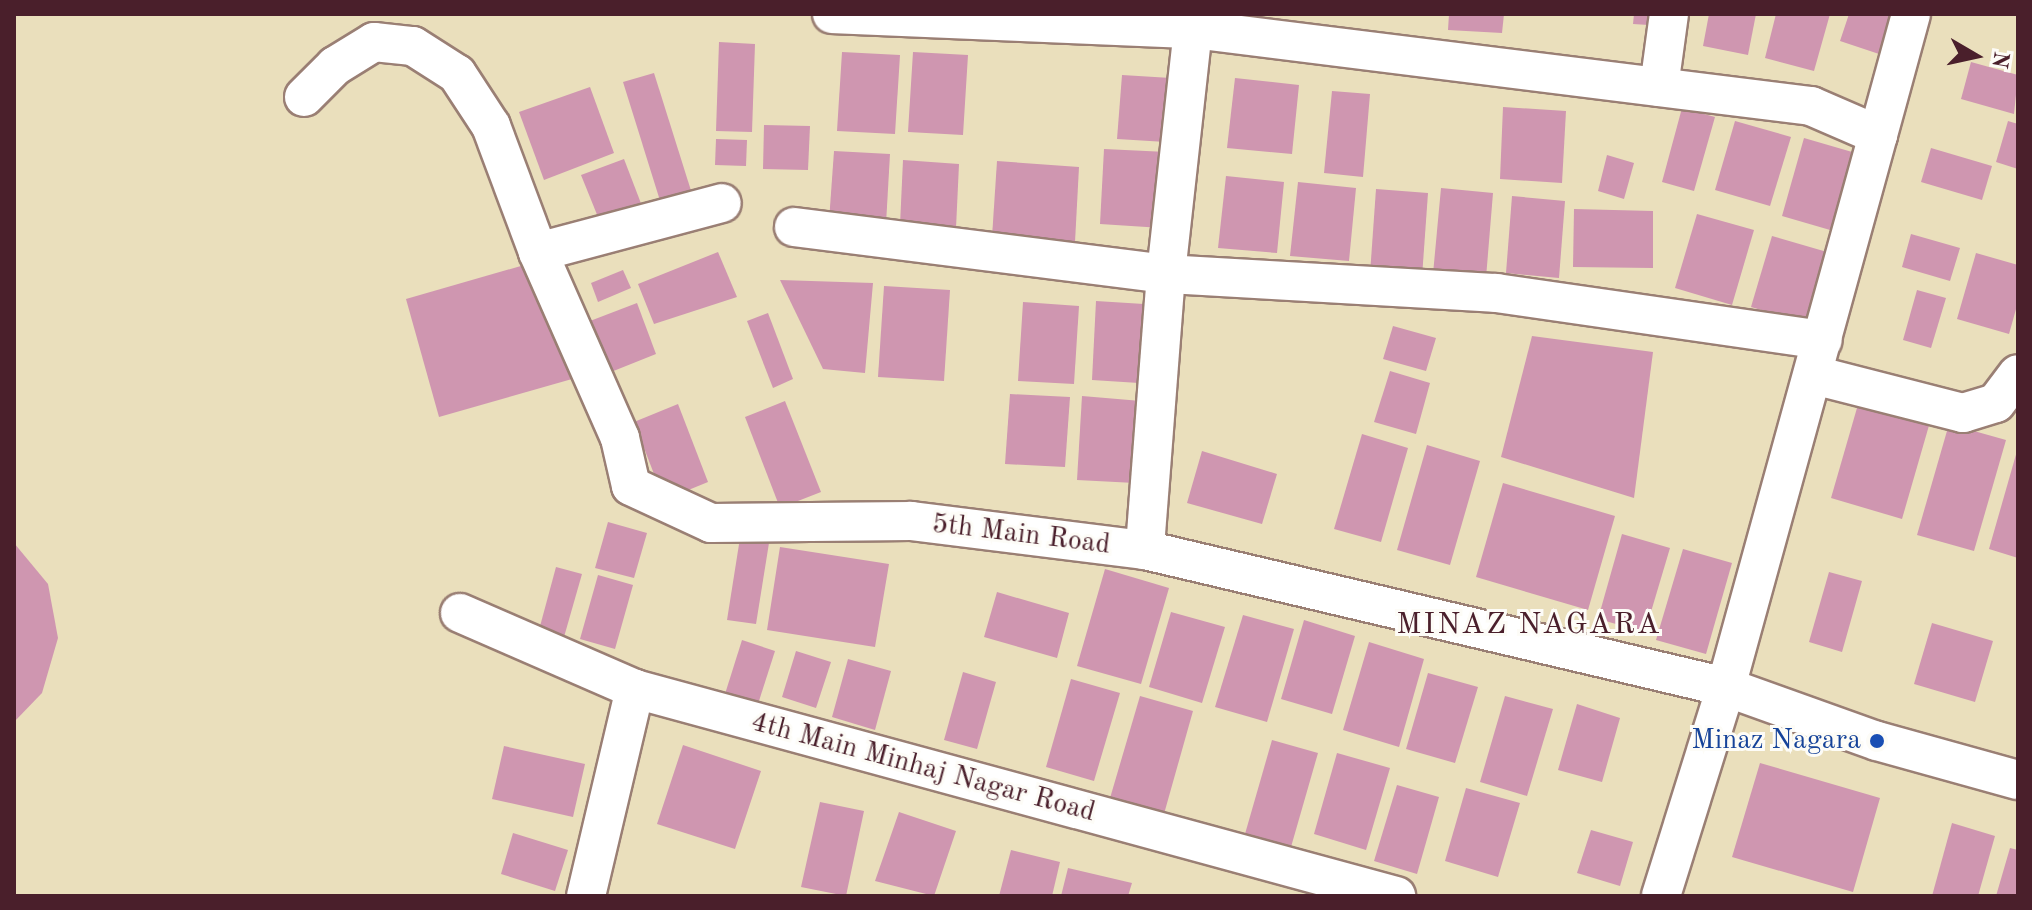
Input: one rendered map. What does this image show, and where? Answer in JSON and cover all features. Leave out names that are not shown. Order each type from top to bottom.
[{"type":"street","points":[[832,14],[1194,22],[1811,106],[1878,135]]},
{"type":"street","points":[[1659,87],[1669,14]]},
{"type":"street","points":[[1661,896],[1726,687],[1911,14]]},
{"type":"street","points":[[1145,550],[1166,274],[1194,22]]},
{"type":"street","name":"5th Main Road","points":[[304,97],[335,66],[374,42],[413,46],[457,74],[491,126],[538,252],[620,438],[631,486],[711,523],[911,521],[1145,550],[1726,687],[1877,741],[2018,780]]},
{"type":"street","points":[[538,252],[722,203]]},
{"type":"street","points":[[794,227],[1166,274],[1496,293],[1818,358],[1963,413],[1996,403],[2018,374]]},
{"type":"street","name":"4th Main Minhaj Nagar Road","points":[[460,613],[635,689],[1396,896]]},
{"type":"street","points":[[586,896],[635,689]]},
{"type":"building","points":[[1449,14],[1504,14],[1502,33],[1448,30]]},
{"type":"building","points":[[1634,14],[1665,14],[1664,26],[1633,24]]},
{"type":"building","points":[[1709,14],[1756,14],[1748,55],[1703,46]]},
{"type":"building","points":[[1776,14],[1830,14],[1814,71],[1765,58]]},
{"type":"building","points":[[1849,14],[1896,14],[1882,55],[1840,41]]},
{"type":"building","points":[[719,42],[755,44],[752,132],[716,131]]},
{"type":"building","points":[[842,52],[900,55],[895,134],[837,131]]},
{"type":"building","points":[[913,52],[968,55],[963,135],[908,132]]},
{"type":"building","points":[[1971,62],[2018,75],[2014,114],[1961,99]]},
{"type":"building","points":[[654,73],[693,197],[662,207],[623,82]]},
{"type":"building","points":[[1122,75],[1171,78],[1166,142],[1117,139]]},
{"type":"building","points":[[1235,78],[1299,85],[1292,154],[1227,148]]},
{"type":"building","points":[[590,87],[614,153],[544,180],[519,112]]},
{"type":"building","points":[[1332,91],[1370,94],[1363,177],[1324,173]]},
{"type":"building","points":[[1503,107],[1566,111],[1562,183],[1500,179]]},
{"type":"building","points":[[1682,108],[1715,117],[1694,191],[1662,182]]},
{"type":"building","points":[[1735,121],[1791,137],[1770,206],[1715,190]]},
{"type":"building","points":[[2008,121],[2018,124],[2018,169],[1996,162]]},
{"type":"building","points":[[764,125],[810,126],[808,170],[763,169]]},
{"type":"building","points":[[1804,138],[1859,154],[1837,232],[1782,216]]},
{"type":"building","points":[[716,139],[747,140],[746,166],[715,165]]},
{"type":"building","points":[[1931,148],[1992,166],[1982,200],[1921,182]]},
{"type":"building","points":[[1104,149],[1167,152],[1162,228],[1100,224]]},
{"type":"building","points":[[834,151],[890,154],[886,224],[829,221]]},
{"type":"building","points":[[1607,155],[1634,163],[1624,199],[1598,191]]},
{"type":"building","points":[[624,159],[642,206],[600,222],[581,175]]},
{"type":"building","points":[[903,160],[959,164],[956,228],[900,225]]},
{"type":"building","points":[[997,161],[1079,167],[1075,242],[992,237]]},
{"type":"building","points":[[1226,176],[1284,182],[1277,253],[1218,248]]},
{"type":"building","points":[[1298,182],[1356,188],[1349,261],[1290,256]]},
{"type":"building","points":[[1441,188],[1493,193],[1486,278],[1433,274]]},
{"type":"building","points":[[1376,189],[1428,193],[1422,277],[1370,274]]},
{"type":"building","points":[[1512,196],[1565,201],[1559,278],[1506,273]]},
{"type":"building","points":[[1574,209],[1653,211],[1653,268],[1573,267]]},
{"type":"building","points":[[1697,214],[1754,230],[1732,305],[1675,288]]},
{"type":"building","points":[[1911,234],[1960,248],[1950,281],[1902,267]]},
{"type":"building","points":[[1772,236],[1827,252],[1805,323],[1751,307]]},
{"type":"building","points":[[718,252],[737,297],[654,324],[638,284]]},
{"type":"building","points":[[1976,253],[2018,265],[2018,302],[2009,334],[1957,319]]},
{"type":"building","points":[[538,261],[572,379],[439,417],[406,299]]},
{"type":"building","points":[[623,270],[631,288],[598,302],[591,283]]},
{"type":"building","points":[[780,280],[873,283],[865,373],[823,369]]},
{"type":"building","points":[[884,286],[950,290],[944,381],[878,377]]},
{"type":"building","points":[[1917,290],[1946,298],[1931,348],[1903,340]]},
{"type":"building","points":[[1096,301],[1144,304],[1139,383],[1092,380]]},
{"type":"building","points":[[1023,302],[1079,306],[1074,384],[1018,381]]},
{"type":"building","points":[[637,303],[656,354],[611,372],[590,321]]},
{"type":"building","points":[[768,313],[793,379],[773,388],[747,321]]},
{"type":"building","points":[[1393,326],[1436,338],[1426,371],[1383,359]]},
{"type":"building","points":[[1532,336],[1653,352],[1634,498],[1501,457]]},
{"type":"building","points":[[1390,371],[1430,383],[1416,434],[1374,422]]},
{"type":"building","points":[[1010,394],[1070,397],[1065,467],[1005,464]]},
{"type":"building","points":[[1082,396],[1141,401],[1135,483],[1077,480]]},
{"type":"building","points":[[785,401],[821,492],[780,508],[745,417]]},
{"type":"building","points":[[1859,401],[1930,422],[1902,519],[1831,498]]},
{"type":"building","points":[[678,404],[708,482],[664,500],[634,422]]},
{"type":"building","points":[[1949,424],[2006,440],[1974,551],[1917,535]]},
{"type":"building","points":[[1362,434],[1408,448],[1381,542],[1334,529]]},
{"type":"building","points":[[1427,445],[1480,461],[1450,565],[1397,550]]},
{"type":"building","points":[[1202,451],[1277,474],[1262,524],[1187,503]]},
{"type":"building","points":[[2018,451],[2018,558],[1989,549]]},
{"type":"building","points":[[1503,483],[1615,516],[1588,610],[1476,577]]},
{"type":"building","points":[[608,522],[647,533],[634,578],[595,568]]},
{"type":"building","points":[[1622,534],[1670,548],[1645,632],[1598,619]]},
{"type":"building","points":[[740,538],[769,543],[756,624],[727,620]]},
{"type":"building","points":[[14,543],[48,584],[58,638],[42,693],[14,722]]},
{"type":"building","points":[[780,547],[889,564],[875,647],[767,630]]},
{"type":"building","points":[[1683,549],[1732,563],[1706,654],[1656,640]]},
{"type":"building","points":[[556,567],[582,574],[564,637],[539,630]]},
{"type":"building","points":[[1105,569],[1169,588],[1141,684],[1077,666]]},
{"type":"building","points":[[1829,572],[1862,581],[1842,652],[1809,642]]},
{"type":"building","points":[[598,575],[633,585],[615,649],[580,639]]},
{"type":"building","points":[[997,592],[1069,613],[1057,658],[984,637]]},
{"type":"building","points":[[1171,612],[1225,627],[1202,703],[1149,687]]},
{"type":"building","points":[[1243,615],[1294,629],[1267,722],[1215,707]]},
{"type":"building","points":[[1304,620],[1355,636],[1332,714],[1281,699]]},
{"type":"building","points":[[1932,623],[1993,641],[1975,702],[1914,684]]},
{"type":"building","points":[[742,640],[775,651],[758,704],[725,694]]},
{"type":"building","points":[[1369,642],[1424,659],[1399,747],[1343,730]]},
{"type":"building","points":[[796,651],[831,662],[816,708],[782,697]]},
{"type":"building","points":[[848,659],[891,671],[875,730],[832,717]]},
{"type":"building","points":[[963,672],[996,682],[977,749],[944,740]]},
{"type":"building","points":[[1428,673],[1478,687],[1455,763],[1406,749]]},
{"type":"building","points":[[1071,679],[1120,693],[1094,781],[1046,767]]},
{"type":"building","points":[[1140,696],[1193,711],[1162,821],[1108,805]]},
{"type":"building","points":[[1505,696],[1553,709],[1527,796],[1480,782]]},
{"type":"building","points":[[1577,704],[1620,718],[1602,782],[1558,770]]},
{"type":"building","points":[[1272,740],[1318,753],[1291,847],[1245,834]]},
{"type":"building","points":[[683,745],[761,771],[735,849],[657,824]]},
{"type":"building","points":[[504,746],[585,764],[573,817],[492,799]]},
{"type":"building","points":[[1337,753],[1390,768],[1366,850],[1314,834]]},
{"type":"building","points":[[1760,763],[1880,798],[1853,892],[1732,857]]},
{"type":"building","points":[[1397,785],[1439,797],[1417,874],[1374,861]]},
{"type":"building","points":[[1466,788],[1520,803],[1498,877],[1445,861]]},
{"type":"building","points":[[820,802],[864,811],[846,896],[801,887]]},
{"type":"building","points":[[899,812],[956,831],[934,896],[875,881]]},
{"type":"building","points":[[1952,823],[1995,836],[1978,896],[1932,896]]},
{"type":"building","points":[[1591,830],[1633,842],[1620,886],[1577,873]]},
{"type":"building","points":[[513,833],[568,850],[555,891],[501,874]]},
{"type":"building","points":[[2010,848],[2018,850],[2018,896],[1996,896]]},
{"type":"building","points":[[1011,850],[1060,862],[1052,896],[999,896]]},
{"type":"building","points":[[1068,868],[1132,883],[1128,896],[1061,896]]},
{"type":"place","name":"Minaz Nagara","points":[[1877,741]]},
{"type":"district","name":"MINAZ NAGARA","points":[[1529,625]]}]
